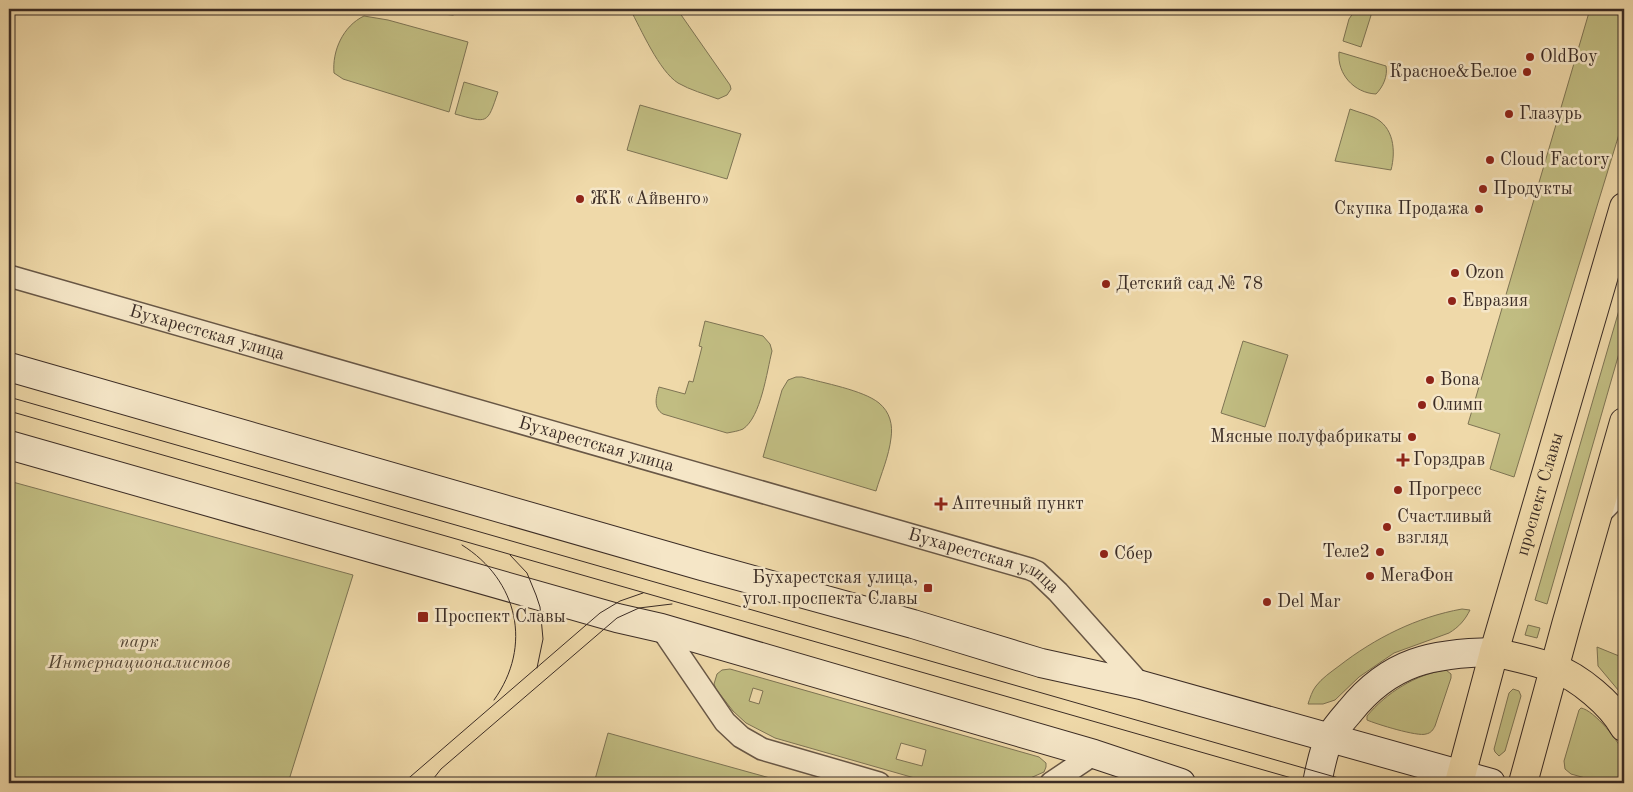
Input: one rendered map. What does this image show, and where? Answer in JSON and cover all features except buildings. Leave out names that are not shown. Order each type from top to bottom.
[{"type":"main road","name":"проспект Славы","points":[[1460,779],[1494,652],[1624,207]]},
{"type":"main road","points":[[9,367],[702,566],[913,624],[1041,663],[1141,685],[1329,738],[1460,779],[1491,783]]},
{"type":"main road","points":[[1523,783],[1624,422]]},
{"type":"main road","points":[[9,445],[617,618],[661,628],[1094,754],[1181,783]]},
{"type":"main road","points":[[1317,783],[1329,738],[1362,697],[1384,680],[1410,664],[1436,656],[1465,652],[1494,652],[1554,668],[1580,683],[1603,701],[1624,727]]},
{"type":"street","name":"Бухарестская улица","points":[[9,276],[1030,569],[1037,572],[1058,592],[1141,685]]},
{"type":"street","points":[[1597,517],[1624,489]]},
{"type":"street","points":[[661,628],[725,722],[740,738],[762,749],[879,783]]},
{"type":"street","points":[[1051,783],[1094,754]]},
{"type":"green space","points":[[404,9],[467,9],[453,15],[406,11]]},
{"type":"green space","points":[[630,9],[677,9],[730,85],[731,89],[727,95],[718,99],[687,88],[671,77],[657,60]]},
{"type":"green space","points":[[1356,9],[1373,9],[1361,47],[1343,41],[1349,19]]},
{"type":"green space","points":[[1590,9],[1624,9],[1624,118],[1514,477],[1490,469],[1500,434],[1468,424]]},
{"type":"green space","points":[[364,16],[388,20],[468,42],[449,112],[343,79],[334,73],[335,56],[340,40],[350,26]]},
{"type":"green space","points":[[1339,52],[1386,66],[1384,81],[1376,94],[1361,90],[1349,81],[1341,68]]},
{"type":"green space","points":[[464,82],[498,92],[491,111],[485,119],[474,119],[455,114]]},
{"type":"green space","points":[[640,105],[741,134],[727,179],[627,150]]},
{"type":"green space","points":[[1350,109],[1373,117],[1385,126],[1392,140],[1393,147],[1391,170],[1335,161]]},
{"type":"green space","points":[[1624,293],[1624,336],[1547,604],[1535,600]]},
{"type":"green space","points":[[705,321],[763,336],[770,344],[772,351],[759,404],[749,423],[743,429],[727,433],[663,414],[658,409],[656,398],[659,387],[685,394],[689,381],[693,382],[702,347],[699,346]]},
{"type":"green space","points":[[1243,341],[1288,355],[1265,427],[1221,413]]},
{"type":"green space","points":[[796,377],[831,384],[863,394],[872,398],[886,410],[892,428],[891,438],[887,458],[876,491],[763,457],[782,390],[788,380]]},
{"type":"green space","name":"парк Интернационалистов","points":[[9,481],[353,575],[288,783],[9,783]]},
{"type":"green space","points":[[1462,609],[1470,610],[1461,623],[1449,633],[1394,653],[1359,677],[1335,700],[1323,704],[1308,704],[1313,690],[1321,680],[1367,646],[1413,623]]},
{"type":"green space","points":[[1528,625],[1540,628],[1537,638],[1525,635]]},
{"type":"green space","points":[[1597,647],[1624,658],[1624,697],[1598,666]]},
{"type":"green space","points":[[730,669],[1039,757],[1046,763],[1046,767],[1044,772],[1019,783],[932,783],[775,738],[746,723],[733,711],[714,684],[717,674],[722,670]],"holes":[[[753,688],[763,691],[759,704],[749,701]],[[901,743],[926,750],[922,766],[896,759]]]},
{"type":"green space","points":[[1446,670],[1451,674],[1451,678],[1435,726],[1431,732],[1415,734],[1367,720],[1367,716],[1392,692],[1413,680]]},
{"type":"green space","points":[[1513,689],[1519,691],[1521,696],[1505,751],[1499,756],[1494,749],[1509,693]]},
{"type":"green space","points":[[1581,708],[1593,714],[1600,721],[1613,735],[1622,750],[1625,762],[1624,783],[1603,783],[1571,774],[1565,769],[1564,761]]},
{"type":"green space","points":[[608,733],[788,783],[594,783]]},
{"type":"tram line","points":[[9,397],[1356,783]]},
{"type":"tram line","points":[[9,411],[1309,783]]},
{"type":"tram line","points":[[462,545],[481,559],[496,576],[507,595],[514,615],[516,636],[513,658],[506,679],[494,700]]},
{"type":"tram line","points":[[510,555],[527,573],[540,607],[543,639],[537,668]]},
{"type":"tram line","points":[[403,783],[600,613],[620,601],[643,593]]},
{"type":"tram line","points":[[430,783],[441,769],[617,618],[639,608],[672,604]]},
{"type":"place","name":"OldBoy","points":[[1530,57]]},
{"type":"place","name":"Красное&Белое","points":[[1527,72]]},
{"type":"place","name":"Глазурь","points":[[1509,114]]},
{"type":"place","name":"Cloud Factory","points":[[1490,160]]},
{"type":"place","name":"Продукты","points":[[1483,189]]},
{"type":"place","name":"ЖК «Айвенго»","points":[[580,199]]},
{"type":"place","name":"Скупка Продажа","points":[[1479,209]]},
{"type":"place","name":"Ozon","points":[[1455,273]]},
{"type":"place","name":"Детский сад № 78","points":[[1106,284]]},
{"type":"place","name":"Евразия","points":[[1452,301]]},
{"type":"place","name":"Bona","points":[[1430,380]]},
{"type":"place","name":"Олимп","points":[[1422,405]]},
{"type":"place","name":"Мясные полуфабрикаты","points":[[1412,437]]},
{"type":"place","name":"Горздрав","points":[[1403,460]]},
{"type":"place","name":"Прогресс","points":[[1398,490]]},
{"type":"place","name":"Аптечный пункт","points":[[941,504]]},
{"type":"place","name":"Счастливый взгляд","points":[[1387,527]]},
{"type":"place","name":"Теле2","points":[[1380,552]]},
{"type":"place","name":"Сбер","points":[[1104,554]]},
{"type":"place","name":"МегаФон","points":[[1370,576]]},
{"type":"place","name":"Бухарестская улица, угол проспекта Славы","points":[[928,588]]},
{"type":"place","name":"Del Mar","points":[[1267,602]]},
{"type":"place","name":"Проспект Славы","points":[[423,617]]}]
